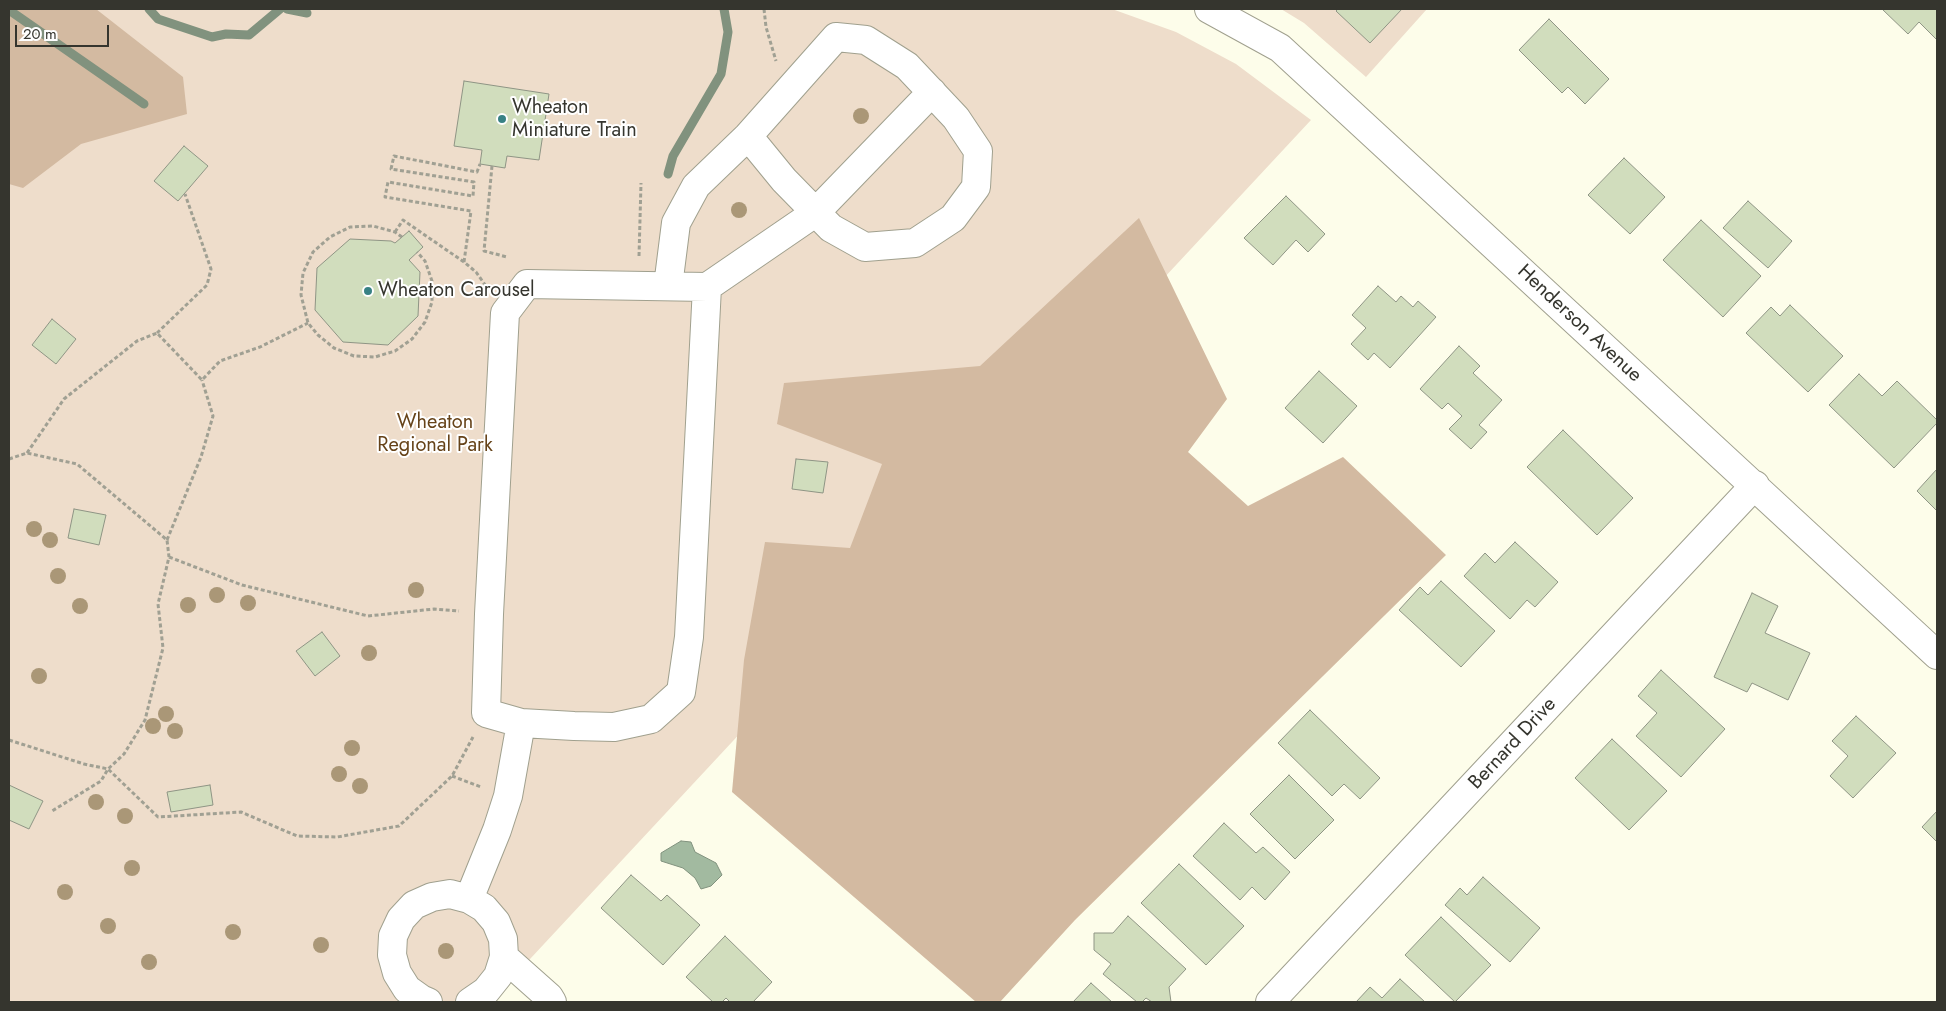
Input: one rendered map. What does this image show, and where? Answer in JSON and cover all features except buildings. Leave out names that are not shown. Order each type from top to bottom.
[{"type":"street","name":"Henderson Avenue","points":[[1210,9],[1280,48],[1937,655]]},
{"type":"street","points":[[668,286],[676,223],[696,186],[748,136],[836,37],[866,40],[907,66],[932,92],[956,118],[978,151],[976,186],[953,218],[915,243],[865,247],[831,228],[815,213],[784,180],[748,136]]},
{"type":"street","points":[[707,287],[689,636],[681,692],[651,719],[614,728],[521,723],[486,713],[489,614],[505,313],[528,284],[707,287],[815,213],[932,92]]},
{"type":"street","name":"Bernard Drive","points":[[1270,1002],[1755,485]]},
{"type":"street","points":[[469,898],[497,830],[508,796],[521,723]]},
{"type":"street","points":[[409,998],[396,973],[392,955],[393,936],[401,919],[414,905],[432,897],[450,894],[469,898],[484,908],[496,922],[503,939],[504,957],[498,976],[486,991],[470,1002]]},
{"type":"street","points":[[504,957],[549,997],[552,1002]]},
{"type":"path","points":[[764,9],[766,26],[775,59],[793,84]]},
{"type":"path","points":[[464,262],[471,211],[385,197],[388,182],[473,196],[474,182],[391,169],[394,156],[477,172],[480,164]]},
{"type":"path","points":[[492,166],[484,251],[507,257]]},
{"type":"path","points":[[638,285],[641,183]]},
{"type":"path","points":[[27,453],[64,400],[137,341],[157,333],[207,285],[211,269],[185,194]]},
{"type":"path","points":[[395,232],[403,220],[464,262],[476,272],[505,313]]},
{"type":"path","points":[[402,237],[395,232],[373,226],[350,227],[330,237],[314,252],[303,273],[301,295],[308,323],[318,335],[334,348],[354,356],[375,357],[395,351],[412,339],[426,322],[432,302],[432,281],[425,261],[417,252]]},
{"type":"path","points":[[202,380],[220,361],[260,348],[308,323]]},
{"type":"path","points":[[52,811],[101,781],[108,769],[124,754],[146,720],[163,648],[158,604],[169,557],[167,540],[201,457],[213,416],[202,380],[157,333]]},
{"type":"path","points":[[9,459],[27,453],[77,464],[167,540]]},
{"type":"path","points":[[169,557],[242,585],[368,616],[434,608]]},
{"type":"path","points":[[9,740],[84,764],[108,769],[158,817],[241,812],[297,836],[337,838],[399,826],[452,776],[486,713]]},
{"type":"path","points":[[452,776],[488,789]]},
{"type":"green space","name":"Wheaton Regional Park","points":[[9,9],[1112,9],[1176,32],[1236,64],[1311,120],[490,1002],[9,1002]]},
{"type":"green space","points":[[1281,9],[1427,9],[1366,77],[1304,23]]},
{"type":"shaded area","points":[[9,9],[96,9],[183,77],[187,114],[81,144],[23,188],[9,184]]},
{"type":"shaded area","points":[[1139,218],[1227,399],[1188,452],[1248,506],[1343,457],[1446,555],[1075,920],[1000,1002],[976,1002],[732,792],[744,660],[765,542],[850,548],[882,464],[777,424],[784,383],[980,366]]},
{"type":"shaded area","points":[[681,841],[691,842],[695,852],[716,863],[722,875],[711,886],[701,889],[695,878],[683,868],[661,861],[661,853]]},
{"type":"waterway","points":[[149,9],[158,19],[212,37],[226,34],[249,35],[280,9]]},
{"type":"waterway","points":[[287,9],[307,13]]},
{"type":"waterway","points":[[668,174],[673,156],[721,74],[728,32],[724,9]]},
{"type":"waterway","points":[[9,10],[144,104]]},
{"type":"place","name":"Wheaton Miniature Train","points":[[502,119]]},
{"type":"place","name":"Wheaton Carousel","points":[[368,291]]}]
